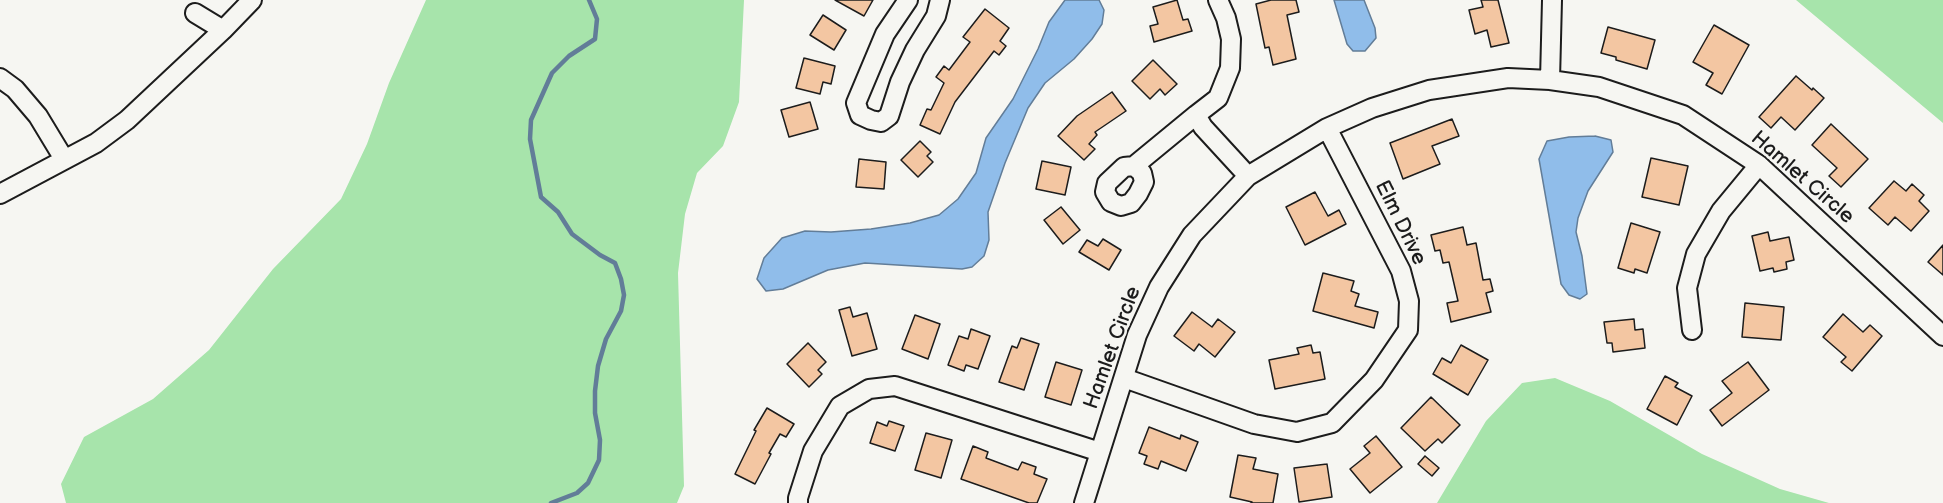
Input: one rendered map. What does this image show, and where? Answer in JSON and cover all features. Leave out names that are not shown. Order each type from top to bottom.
[{"type":"street","points":[[0,194],[96,143],[128,120],[252,0]]},
{"type":"street","points":[[908,0],[881,43],[856,103],[860,115],[871,120],[882,122],[889,116],[910,59],[936,16],[940,0]]},
{"type":"street","points":[[1134,166],[1218,98],[1230,68],[1231,39],[1226,18],[1218,0]]},
{"type":"street","points":[[1550,80],[1552,0]]},
{"type":"street","points":[[195,13],[223,30]]},
{"type":"street","points":[[881,43],[910,59]]},
{"type":"street","points":[[0,78],[15,89],[38,116],[64,159]]},
{"type":"street","name":"Hamlet Circle","points":[[1084,503],[1137,335],[1159,287],[1192,235],[1248,176],[1327,128],[1372,108],[1429,90],[1508,78],[1550,80],[1599,87],[1683,115],[1759,165],[1943,336]]},
{"type":"street","points":[[1196,115],[1203,127],[1248,176]]},
{"type":"street","name":"Elm Drive","points":[[1124,378],[1254,423],[1297,432],[1332,423],[1374,380],[1408,330],[1409,301],[1401,272],[1327,128]]},
{"type":"street","points":[[1692,330],[1687,288],[1696,254],[1721,212],[1759,165]]},
{"type":"street","points":[[798,503],[813,452],[840,406],[869,389],[895,386],[1100,452]]},
{"type":"green space","points":[[426,0],[744,0],[739,102],[723,146],[697,173],[685,214],[678,273],[684,486],[677,503],[66,503],[61,484],[84,437],[153,399],[209,350],[273,269],[341,199],[367,144],[389,83]]},
{"type":"green space","points":[[1796,0],[1943,0],[1943,123]]},
{"type":"green space","points":[[1555,378],[1610,401],[1702,454],[1780,489],[1829,503],[1437,503],[1486,421],[1522,383]]},
{"type":"water","points":[[1065,0],[1099,0],[1104,10],[1102,24],[1074,59],[1045,83],[1028,108],[988,212],[989,240],[984,256],[972,267],[962,269],[865,263],[828,270],[783,289],[766,291],[757,279],[764,258],[782,238],[805,231],[871,229],[910,223],[939,215],[958,199],[976,173],[986,138],[1013,99],[1049,22]]},
{"type":"water","points":[[1334,0],[1364,0],[1375,28],[1376,38],[1365,51],[1353,51],[1347,44]]},
{"type":"water","points":[[1595,136],[1611,140],[1613,152],[1588,191],[1578,218],[1576,232],[1587,294],[1580,299],[1569,295],[1561,284],[1539,159],[1547,141]]},
{"type":"building","points":[[835,0],[873,0],[864,16]]},
{"type":"building","points":[[1177,0],[1183,20],[1188,19],[1192,31],[1154,42],[1150,26],[1158,24],[1153,7]]},
{"type":"building","points":[[1271,0],[1296,0],[1299,12],[1287,15],[1296,59],[1273,65],[1269,47],[1265,48],[1256,4]]},
{"type":"building","points":[[1481,0],[1498,0],[1509,43],[1491,47],[1487,30],[1475,34],[1469,10],[1483,7]]},
{"type":"building","points":[[985,9],[1009,28],[1000,41],[1006,46],[999,55],[994,51],[955,102],[940,134],[920,125],[927,109],[931,110],[944,83],[936,77],[944,66],[949,70],[970,42],[963,37]]},
{"type":"building","points":[[823,15],[846,30],[834,50],[810,35]]},
{"type":"building","points":[[1714,25],[1749,45],[1722,94],[1706,85],[1713,73],[1693,62]]},
{"type":"building","points":[[1608,27],[1655,40],[1647,69],[1601,53]]},
{"type":"building","points":[[804,58],[835,66],[831,84],[823,82],[820,94],[796,88]]},
{"type":"building","points":[[1153,60],[1177,84],[1165,95],[1160,89],[1150,99],[1132,81]]},
{"type":"building","points":[[1796,76],[1824,98],[1795,130],[1781,117],[1771,128],[1759,117]]},
{"type":"building","points":[[1112,92],[1126,111],[1095,132],[1097,135],[1089,144],[1095,149],[1084,160],[1058,136],[1077,116]]},
{"type":"building","points":[[810,102],[818,129],[789,137],[781,110]]},
{"type":"building","points":[[1452,119],[1459,136],[1432,146],[1440,164],[1403,179],[1390,143]]},
{"type":"building","points":[[1831,124],[1868,159],[1841,187],[1829,176],[1837,168],[1812,145]]},
{"type":"building","points":[[920,141],[931,152],[927,156],[933,162],[918,177],[901,160]]},
{"type":"building","points":[[1651,158],[1688,166],[1679,205],[1642,197]]},
{"type":"building","points":[[859,159],[886,162],[884,189],[856,187]]},
{"type":"building","points":[[1042,161],[1071,167],[1065,195],[1036,189]]},
{"type":"building","points":[[1894,181],[1906,191],[1912,184],[1924,195],[1919,201],[1929,211],[1911,231],[1895,217],[1888,225],[1869,208]]},
{"type":"building","points":[[1315,192],[1328,216],[1339,210],[1346,224],[1305,245],[1286,207]]},
{"type":"building","points":[[1061,207],[1080,230],[1063,244],[1044,220]]},
{"type":"building","points":[[1631,223],[1660,232],[1647,273],[1635,269],[1634,273],[1618,268]]},
{"type":"building","points":[[1463,227],[1467,245],[1476,243],[1483,280],[1490,279],[1493,291],[1486,293],[1491,312],[1451,322],[1447,303],[1458,301],[1449,262],[1443,263],[1440,250],[1435,251],[1431,235]]},
{"type":"building","points":[[1768,232],[1770,241],[1789,237],[1794,260],[1786,262],[1787,269],[1774,272],[1773,268],[1760,271],[1752,236]]},
{"type":"building","points":[[1103,239],[1121,250],[1109,270],[1079,252],[1087,240],[1098,246]]},
{"type":"building","points":[[1943,245],[1943,275],[1928,262]]},
{"type":"building","points":[[1323,273],[1354,281],[1351,291],[1359,294],[1355,306],[1378,312],[1374,328],[1313,311]]},
{"type":"building","points":[[1745,303],[1784,307],[1781,340],[1742,337]]},
{"type":"building","points":[[850,307],[853,317],[867,313],[877,349],[852,356],[839,310]]},
{"type":"building","points":[[1192,312],[1212,327],[1218,319],[1235,332],[1215,357],[1199,344],[1194,351],[1174,336]]},
{"type":"building","points":[[1843,314],[1863,332],[1870,325],[1882,336],[1852,371],[1841,362],[1846,357],[1823,337]]},
{"type":"building","points":[[915,315],[940,324],[928,359],[902,349]]},
{"type":"building","points":[[1634,319],[1635,330],[1643,329],[1645,348],[1613,352],[1612,343],[1607,343],[1604,322]]},
{"type":"building","points":[[971,329],[990,336],[978,369],[966,365],[964,371],[948,365],[959,336],[968,339]]},
{"type":"building","points":[[1021,338],[1039,344],[1024,390],[999,382],[1012,346],[1017,348]]},
{"type":"building","points":[[808,343],[826,362],[818,370],[822,374],[809,387],[787,364]]},
{"type":"building","points":[[1311,345],[1313,353],[1320,352],[1325,379],[1275,389],[1269,360],[1299,354],[1297,348]]},
{"type":"building","points":[[1461,345],[1488,360],[1468,395],[1433,374],[1442,358],[1451,363]]},
{"type":"building","points":[[1056,362],[1082,370],[1071,405],[1045,397]]},
{"type":"building","points":[[1748,362],[1769,390],[1722,426],[1710,410],[1732,393],[1722,381]]},
{"type":"building","points":[[1665,376],[1678,383],[1675,387],[1692,396],[1677,425],[1647,409]]},
{"type":"building","points":[[1431,397],[1460,425],[1442,443],[1438,439],[1425,451],[1401,428]]},
{"type":"building","points":[[767,408],[794,424],[786,437],[780,434],[755,484],[735,474],[756,431],[754,430]]},
{"type":"building","points":[[889,421],[904,426],[895,451],[870,443],[877,422],[887,426]]},
{"type":"building","points":[[1149,427],[1180,439],[1181,435],[1198,442],[1186,471],[1161,461],[1158,469],[1144,464],[1147,456],[1139,453]]},
{"type":"building","points":[[926,433],[952,440],[941,478],[915,470]]},
{"type":"building","points":[[1376,436],[1402,467],[1370,493],[1350,469],[1370,453],[1364,446]]},
{"type":"building","points":[[973,446],[988,452],[986,458],[1018,470],[1022,462],[1036,467],[1034,474],[1047,479],[1037,503],[1029,503],[961,479]]},
{"type":"building","points":[[1238,455],[1256,458],[1253,469],[1278,474],[1273,503],[1251,503],[1230,497]]},
{"type":"building","points":[[1425,456],[1439,468],[1432,476],[1418,464]]},
{"type":"building","points":[[1327,464],[1332,497],[1299,502],[1294,468]]},
{"type":"waterway","points":[[551,503],[577,493],[588,483],[599,460],[600,440],[595,413],[598,366],[606,339],[621,311],[624,295],[615,263],[572,234],[558,212],[541,197],[530,139],[531,120],[552,73],[569,56],[595,39],[597,19],[589,0]]}]
